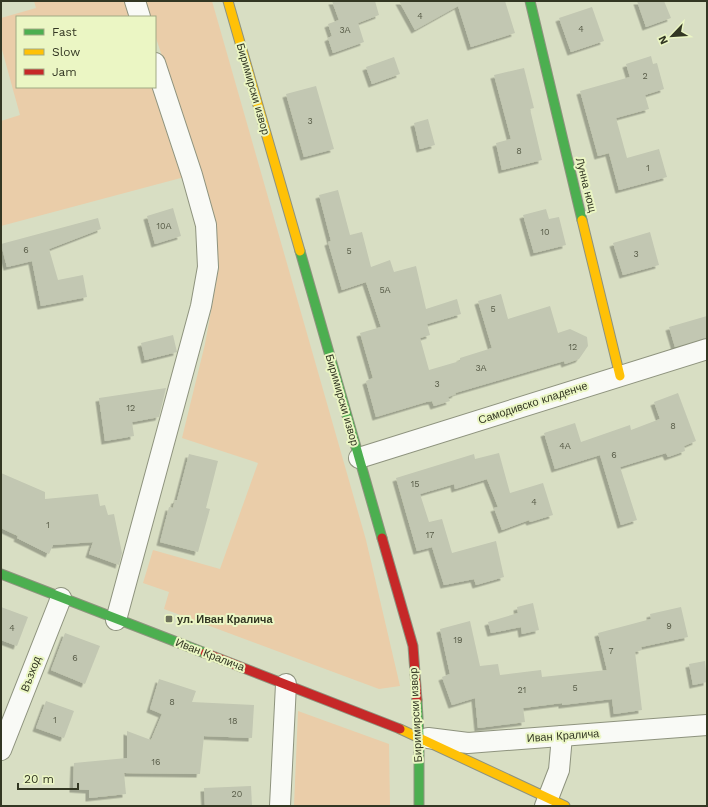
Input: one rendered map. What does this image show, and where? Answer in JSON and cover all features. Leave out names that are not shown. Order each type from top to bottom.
[{"type":"street","points":[[134,1],[140,16]]},
{"type":"street","name":"Биримирски извор","points":[[228,1],[413,646],[419,736],[419,806]]},
{"type":"street","name":"Лунна нощ","points":[[530,1],[620,376]]},
{"type":"street","points":[[116,620],[201,306],[208,267],[206,225],[192,175],[156,66]]},
{"type":"street","name":"Самодивско кладенче","points":[[359,458],[707,349]]},
{"type":"street","name":"Иван Кралича","points":[[1,574],[116,620],[419,736],[553,804]]},
{"type":"street","name":"Възход","points":[[1,750],[61,598]]},
{"type":"street","points":[[280,806],[286,684]]},
{"type":"street","name":"Иван Кралича","points":[[419,736],[468,743],[707,725]]},
{"type":"street","points":[[553,804],[559,770],[562,736]]},
{"type":"shaded area","points":[[34,1],[135,1],[140,16],[16,16],[16,88],[155,88],[192,175],[1,226],[1,121],[20,115],[1,46],[1,18],[36,8]]},
{"type":"shaded area","points":[[144,1],[212,1],[366,540],[400,686],[379,689],[164,609],[169,592],[143,583],[153,550],[220,569],[258,463],[182,438],[205,344],[219,267],[211,204],[156,38],[156,16],[149,16]]},
{"type":"shaded area","points":[[298,711],[389,744],[390,806],[294,806]]},
{"type":"building","points":[[332,1],[375,1],[379,15],[358,23],[364,42],[333,53],[328,38],[332,36],[328,24],[339,20]]},
{"type":"building","points":[[399,1],[505,1],[515,33],[471,47],[458,6],[415,30]]},
{"type":"building","points":[[637,1],[664,1],[671,18],[646,27]]},
{"type":"building","points":[[592,7],[604,41],[571,52],[559,18]]},
{"type":"building","points":[[651,56],[653,64],[657,63],[664,89],[645,95],[649,109],[616,118],[627,158],[659,149],[667,177],[619,190],[609,153],[598,156],[580,91],[630,77],[626,64]]},
{"type":"building","points":[[394,57],[400,74],[372,84],[366,67]]},
{"type":"building","points":[[524,68],[534,108],[530,109],[542,160],[502,170],[496,143],[511,139],[494,75]]},
{"type":"building","points":[[316,86],[334,149],[304,157],[286,94]]},
{"type":"building","points":[[428,119],[435,145],[420,149],[414,123]]},
{"type":"building","points":[[338,190],[350,235],[362,232],[371,267],[390,260],[394,272],[416,266],[426,309],[457,299],[461,314],[427,324],[430,335],[420,338],[429,370],[460,361],[460,358],[492,348],[478,301],[501,294],[508,319],[550,306],[558,333],[570,329],[587,337],[588,346],[579,359],[565,364],[564,361],[455,393],[456,394],[448,397],[450,401],[434,406],[432,401],[426,402],[376,417],[366,381],[373,378],[360,333],[381,327],[366,282],[342,290],[328,242],[331,241],[319,195]]},
{"type":"building","points":[[173,208],[181,236],[155,244],[147,216]]},
{"type":"building","points":[[546,209],[549,219],[559,217],[566,245],[534,253],[523,215]]},
{"type":"building","points":[[98,218],[101,229],[49,249],[58,280],[83,275],[87,297],[41,306],[32,261],[7,267],[1,244]]},
{"type":"building","points":[[650,232],[659,265],[623,275],[613,243]]},
{"type":"building","points":[[707,316],[707,338],[675,347],[669,327]]},
{"type":"building","points":[[173,335],[177,352],[145,360],[141,343]]},
{"type":"building","points":[[166,388],[159,417],[132,422],[134,436],[105,441],[99,398]]},
{"type":"building","points":[[678,393],[696,441],[684,446],[685,451],[668,457],[666,453],[620,467],[637,520],[621,525],[600,455],[555,469],[544,433],[575,423],[581,442],[630,425],[631,430],[660,419],[654,402]]},
{"type":"building","points":[[499,453],[510,493],[543,483],[553,515],[530,522],[529,520],[502,530],[494,508],[498,507],[487,479],[455,489],[454,484],[420,494],[429,522],[442,519],[452,553],[496,541],[504,577],[476,585],[474,579],[444,585],[432,547],[417,551],[396,478],[474,454],[475,459]]},
{"type":"building","points":[[189,454],[218,461],[206,508],[210,509],[198,552],[160,542],[169,507],[173,508],[175,500],[177,500]]},
{"type":"building","points":[[1,473],[45,492],[45,499],[98,494],[100,506],[105,505],[108,515],[114,514],[122,553],[119,565],[89,554],[93,542],[53,545],[49,554],[1,528]]},
{"type":"building","points":[[533,603],[539,630],[522,634],[521,627],[491,633],[488,622],[518,613],[517,607]]},
{"type":"building","points":[[1,607],[28,617],[17,646],[1,640]]},
{"type":"building","points":[[681,607],[688,637],[641,647],[642,650],[635,652],[642,710],[614,714],[612,699],[562,705],[562,703],[523,708],[525,722],[478,728],[475,698],[452,705],[442,677],[450,674],[440,629],[470,621],[480,666],[498,664],[500,675],[541,670],[542,677],[607,670],[598,633],[651,619],[650,614]]},
{"type":"building","points":[[65,633],[100,646],[85,684],[51,670]]},
{"type":"building","points":[[705,661],[707,682],[693,685],[689,664]]},
{"type":"building","points":[[159,679],[196,691],[192,702],[254,705],[252,738],[204,736],[200,774],[124,773],[126,794],[89,798],[89,790],[73,789],[74,763],[127,758],[127,731],[151,740],[162,714],[150,709]]},
{"type":"building","points":[[46,701],[74,711],[64,738],[36,728]]},
{"type":"building","points":[[251,786],[252,806],[205,806],[204,788]]},
{"type":"traffic: fast","points":[[530,1],[582,220]]},
{"type":"traffic: fast","points":[[300,251],[382,538]]},
{"type":"traffic: fast","points":[[1,574],[205,653]]},
{"type":"traffic: fast","points":[[417,700],[419,736],[419,806]]},
{"type":"traffic: slow","points":[[228,1],[300,251]]},
{"type":"traffic: slow","points":[[582,220],[620,376]]},
{"type":"traffic: slow","points":[[400,729],[565,806]]},
{"type":"traffic: jam","points":[[382,538],[413,646],[417,700]]},
{"type":"traffic: jam","points":[[205,653],[400,729]]},
{"type":"place","name":"ул. Иван Кралича","points":[[169,619]]}]
